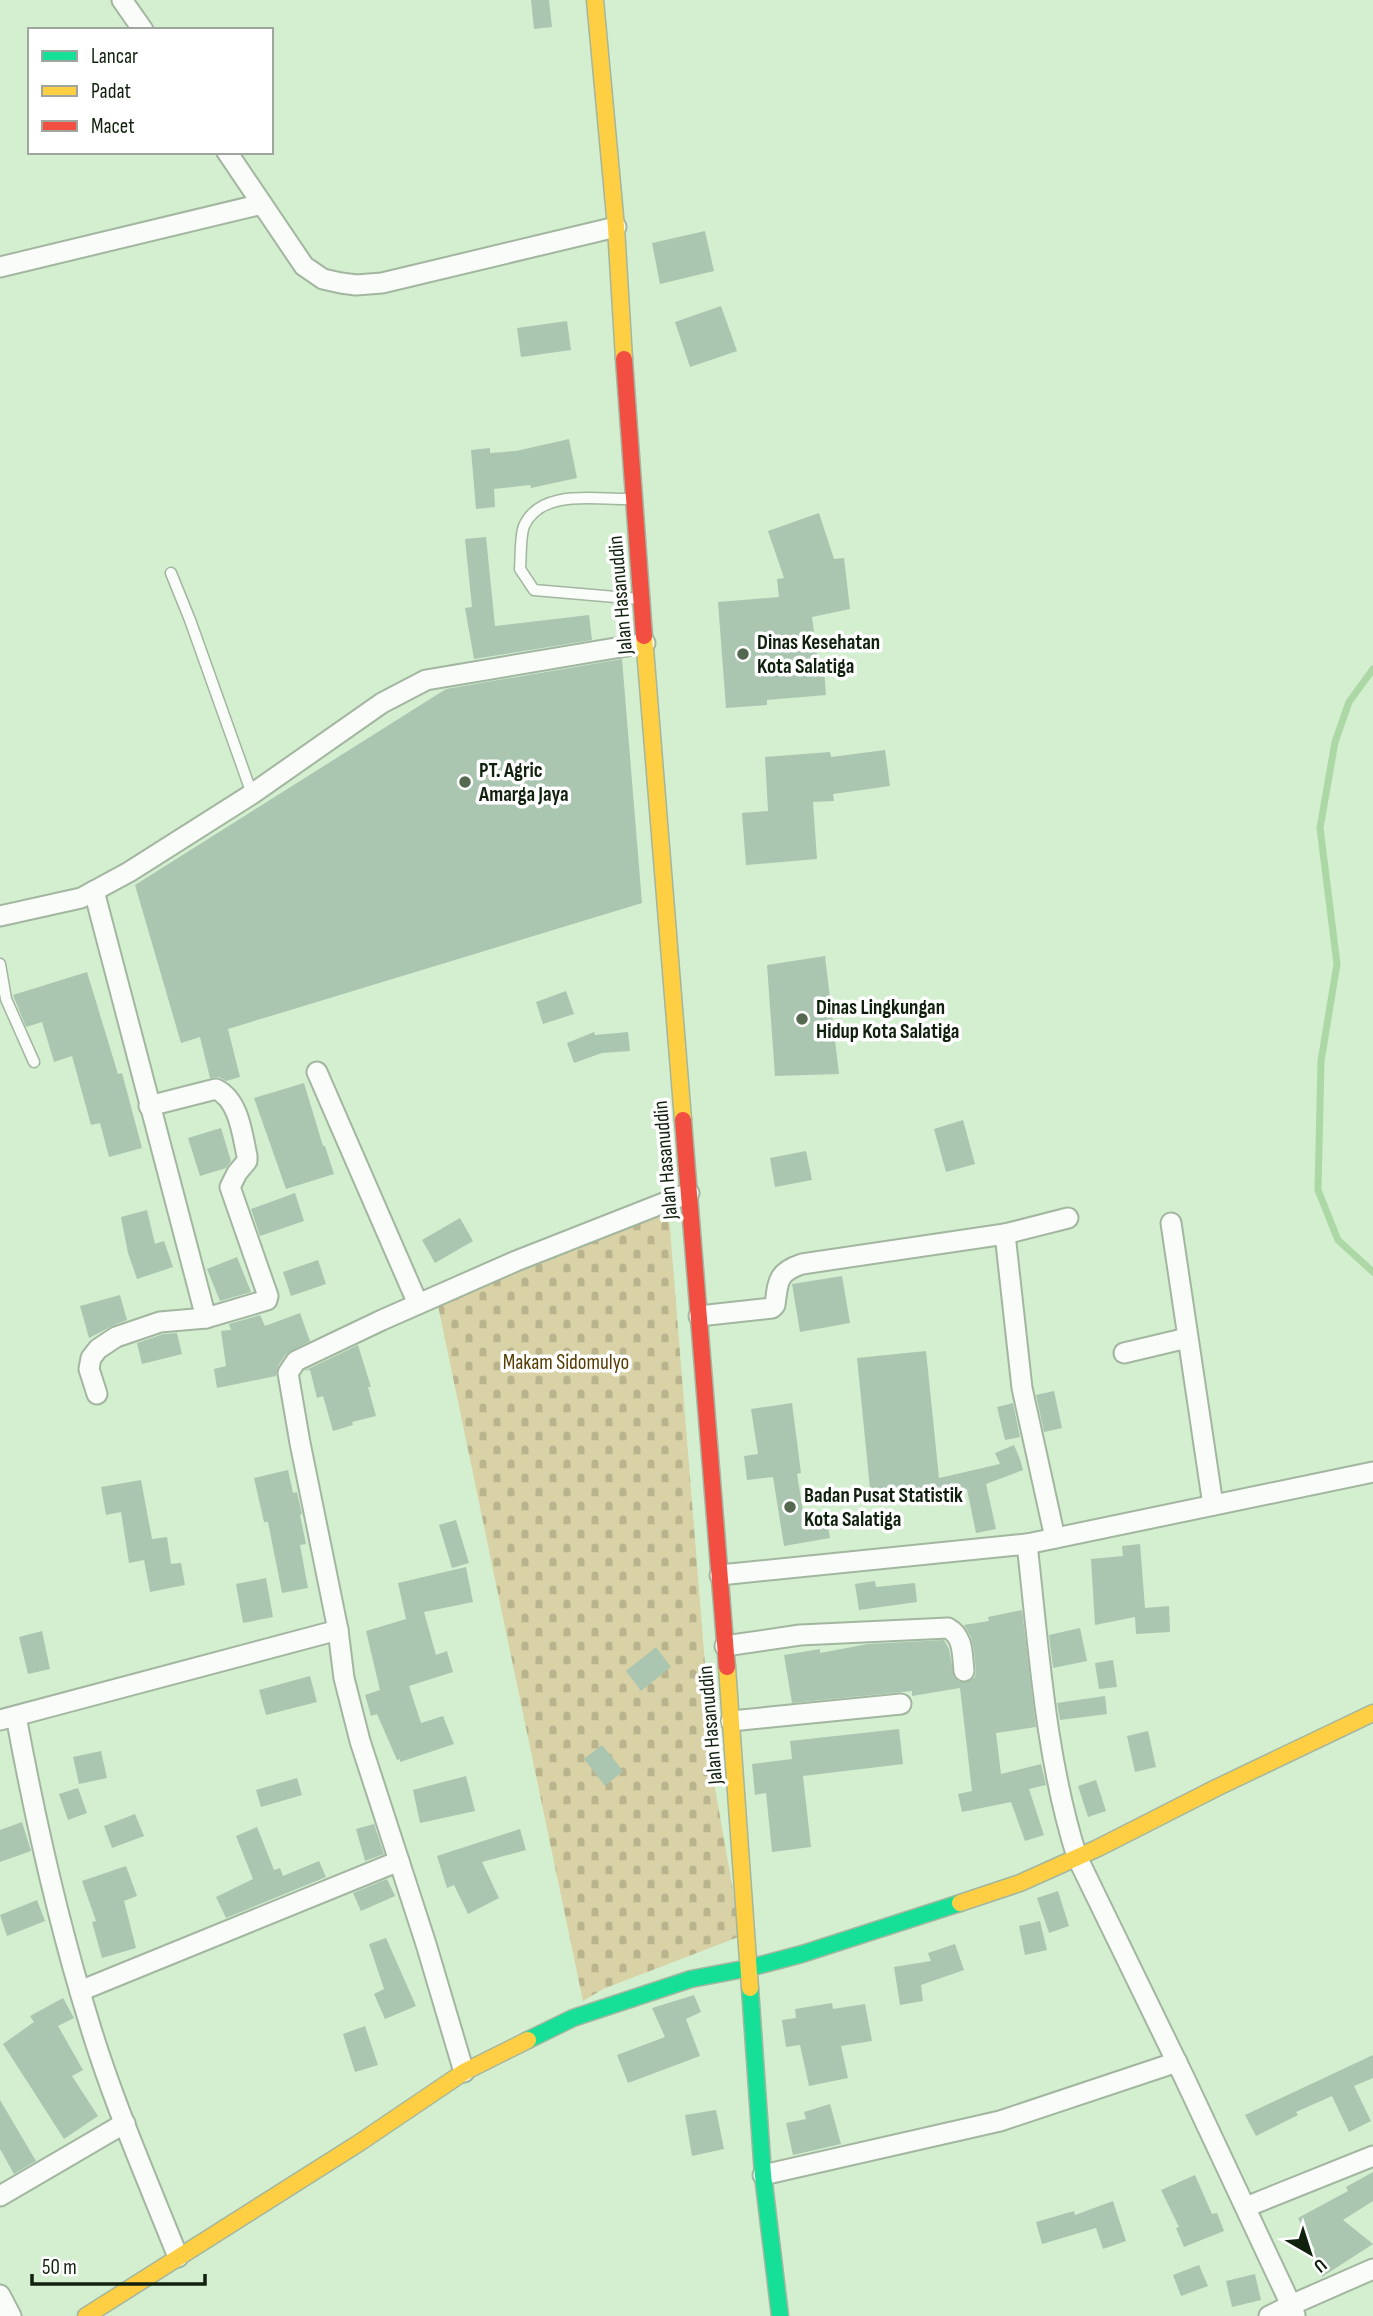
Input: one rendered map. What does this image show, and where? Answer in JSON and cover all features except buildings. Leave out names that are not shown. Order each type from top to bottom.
[{"type":"main road","name":"Jalan Hasanuddin","points":[[595,0],[616,227],[633,499],[732,1721],[763,2175],[778,2315]]},
{"type":"main road","points":[[86,2316],[359,2143],[464,2073],[573,2018],[691,1979],[802,1954],[1020,1883],[1373,1713]]},
{"type":"street","points":[[122,0],[141,28]]},
{"type":"street","points":[[228,154],[304,266],[323,279],[356,285],[382,283],[616,227]]},
{"type":"street","points":[[0,267],[262,204]]},
{"type":"street","points":[[0,916],[81,898],[129,872],[251,794],[382,703],[426,680],[645,643]]},
{"type":"street","points":[[94,891],[206,1318]]},
{"type":"street","points":[[317,1072],[418,1304]]},
{"type":"street","points":[[97,1394],[89,1368],[92,1358],[98,1349],[116,1337],[160,1322],[206,1318],[267,1300],[268,1296],[230,1187],[247,1161],[247,1156],[236,1113],[229,1098],[216,1089],[149,1106]]},
{"type":"street","points":[[464,2073],[426,1944],[360,1741],[344,1678],[338,1630],[288,1373],[296,1361],[418,1304],[516,1261],[689,1193]]},
{"type":"street","points":[[699,1316],[772,1308],[781,1276],[792,1267],[802,1264],[1005,1234],[1068,1218]]},
{"type":"street","points":[[1171,1223],[1213,1505]]},
{"type":"street","points":[[1005,1234],[1022,1388],[1055,1538]]},
{"type":"street","points":[[1124,1353],[1187,1338]]},
{"type":"street","points":[[720,1574],[1027,1544],[1373,1472]]},
{"type":"street","points":[[1027,1544],[1047,1725],[1063,1810],[1077,1857],[1293,2310]]},
{"type":"street","points":[[725,1646],[800,1636],[948,1628],[961,1642],[964,1671]]},
{"type":"street","points":[[178,2257],[89,2023],[8,1718],[338,1630]]},
{"type":"street","points":[[732,1721],[901,1704]]},
{"type":"street","points":[[80,1991],[399,1861]]},
{"type":"street","points":[[763,2175],[1000,2121],[1177,2063]]},
{"type":"street","points":[[0,2196],[125,2123]]},
{"type":"street","points":[[1246,2207],[1373,2156]]},
{"type":"street","points":[[1269,2316],[1293,2310],[1373,2269]]},
{"type":"street","points":[[0,2295],[11,2316]]},
{"type":"lane","points":[[633,499],[563,499],[539,508],[524,526],[520,569],[534,590],[641,599]]},
{"type":"lane","points":[[171,573],[203,653],[251,794]]},
{"type":"lane","points":[[0,964],[6,999],[34,1062]]},
{"type":"green space","name":"Makam Sidomulyo","points":[[668,1204],[715,1788],[741,1936],[603,1989],[583,2001],[436,1296]]},
{"type":"waterway","points":[[1373,669],[1349,702],[1335,742],[1320,828],[1337,964],[1321,1061],[1318,1190],[1338,1240],[1373,1272]]},
{"type":"traffic: fast","points":[[528,2040],[573,2018],[691,1979],[802,1954],[960,1903]]},
{"type":"traffic: fast","points":[[750,1988],[763,2175],[780,2316]]},
{"type":"traffic: slow","points":[[595,0],[616,227],[624,359]]},
{"type":"traffic: slow","points":[[644,636],[683,1120]]},
{"type":"traffic: slow","points":[[727,1667],[750,1988]]},
{"type":"traffic: slow","points":[[960,1903],[1020,1883],[1098,1848],[1373,1713]]},
{"type":"traffic: slow","points":[[86,2316],[359,2143],[464,2072],[528,2040]]},
{"type":"traffic: jam","points":[[624,359],[644,636]]},
{"type":"traffic: jam","points":[[683,1120],[727,1667]]},
{"type":"place","name":"Dinas Kesehatan Kota Salatiga","points":[[743,654]]},
{"type":"place","name":"PT. Agric Amarga Jaya","points":[[465,782]]},
{"type":"place","name":"Dinas Lingkungan Hidup Kota Salatiga","points":[[802,1019]]},
{"type":"place","name":"Badan Pusat Statistik Kota Salatiga","points":[[790,1507]]}]
